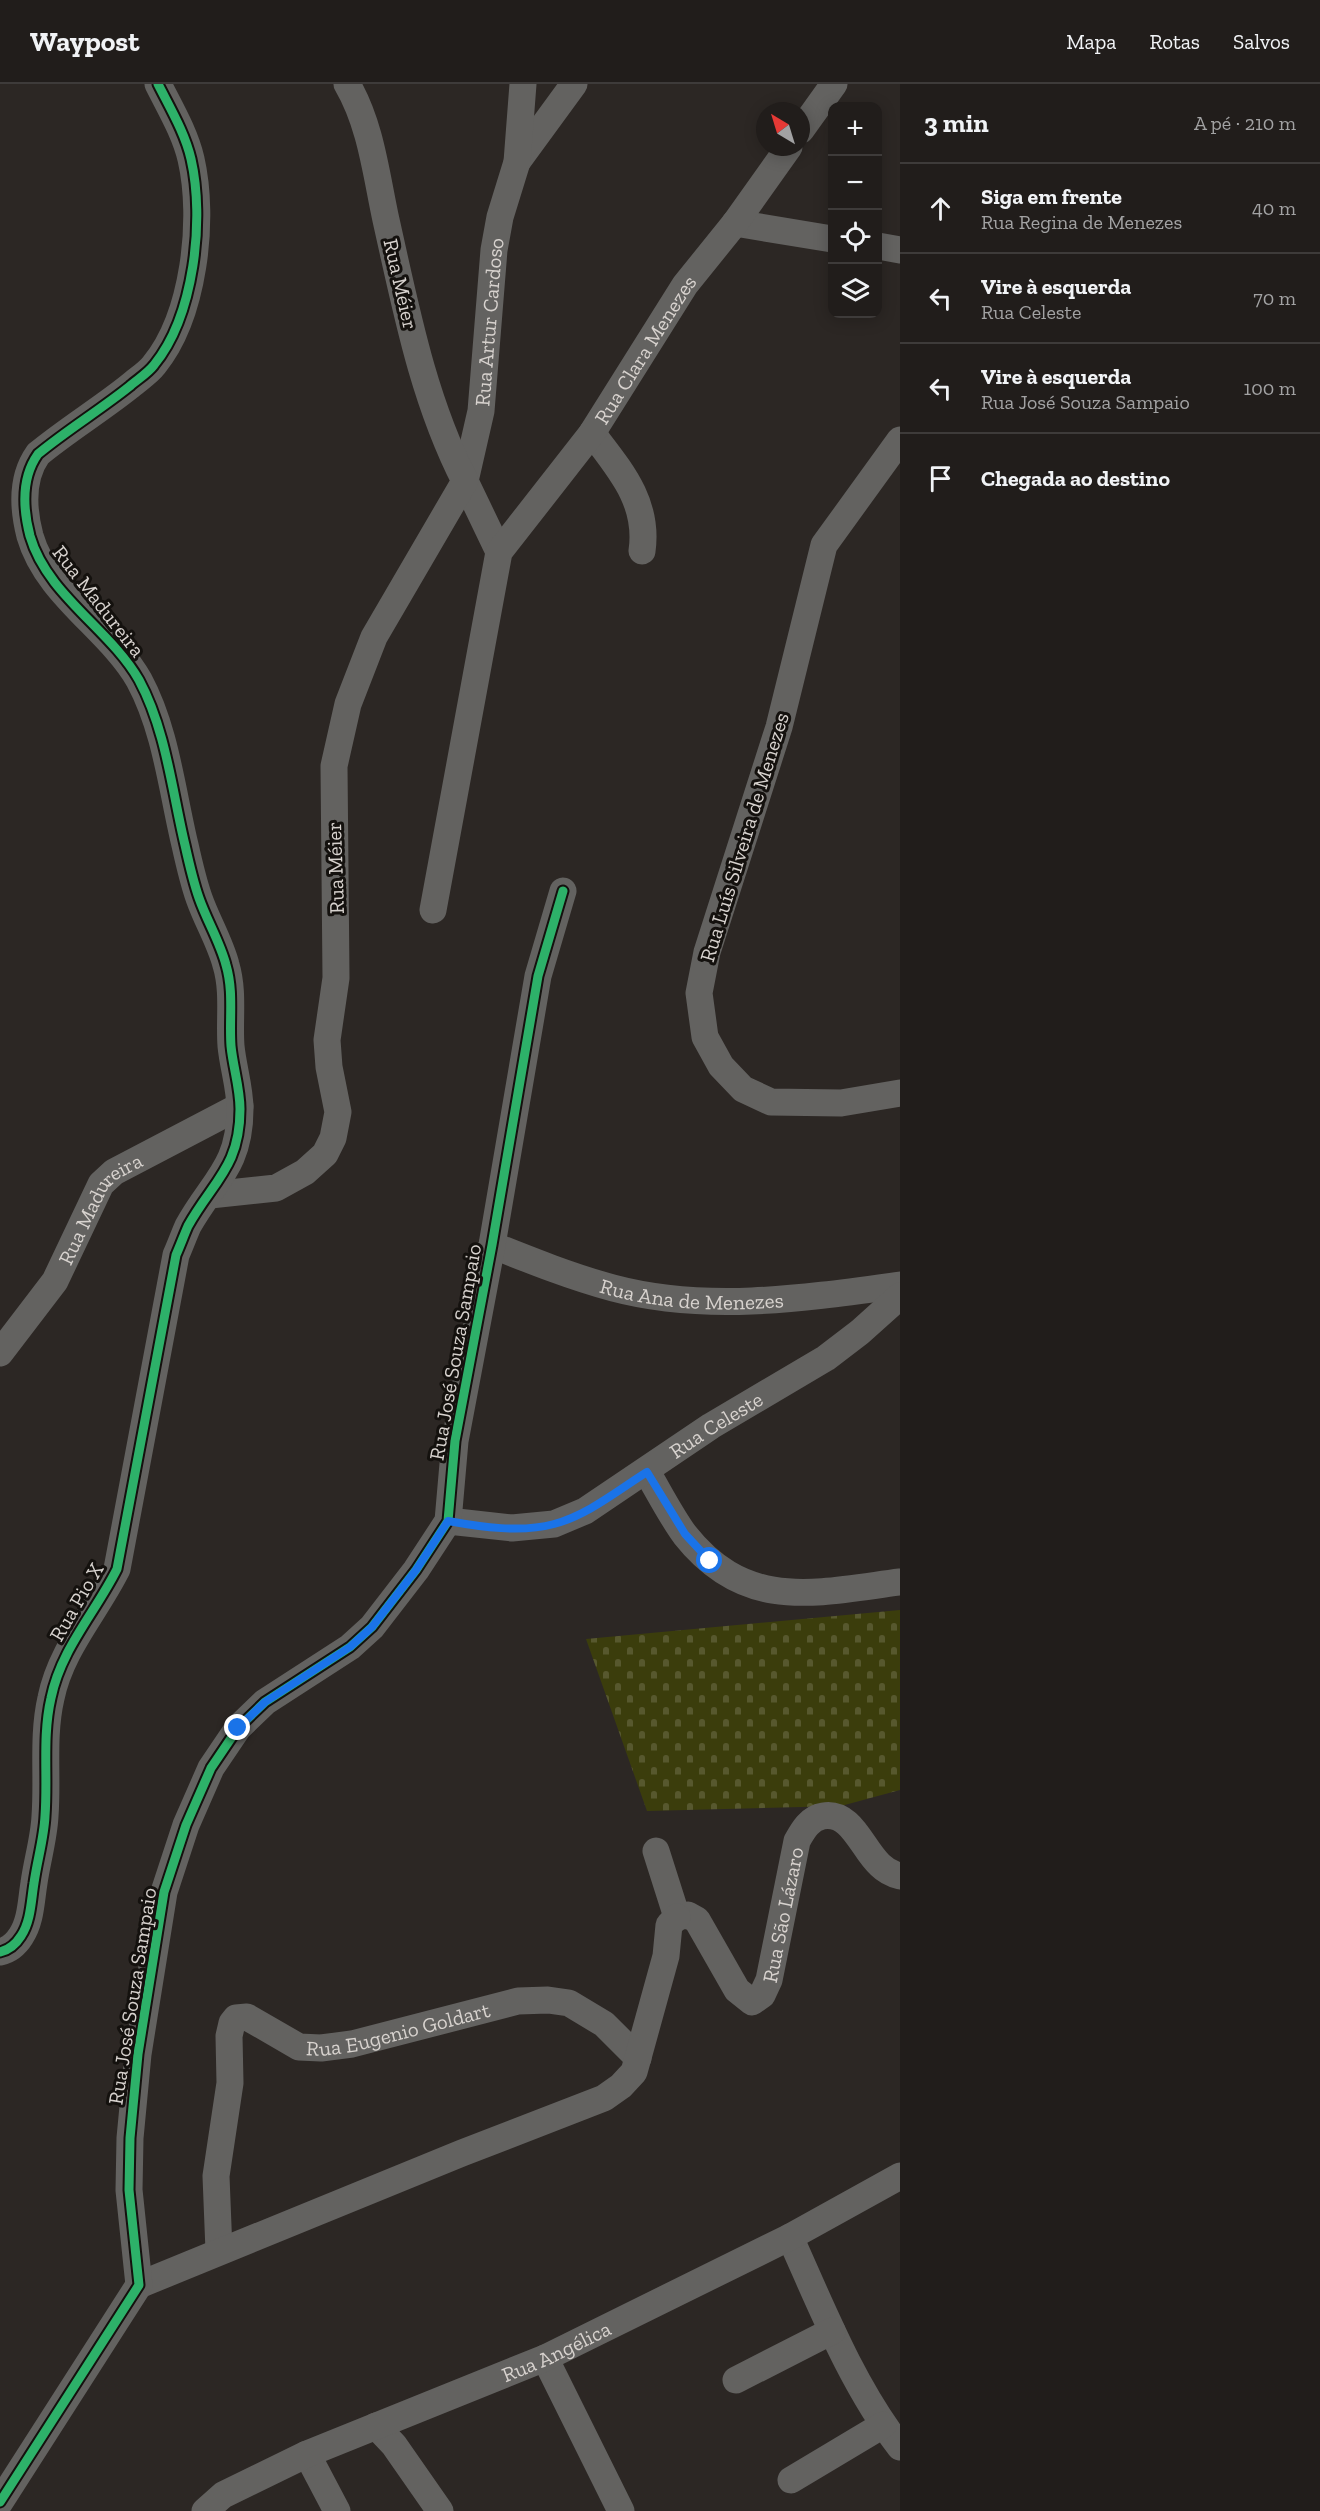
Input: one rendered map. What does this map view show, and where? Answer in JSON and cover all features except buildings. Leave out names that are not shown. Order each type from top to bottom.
[{"type":"street","name":"Rua Madureira","points":[[158,84],[177,120],[191,158],[195,185],[197,224],[187,297],[173,338],[153,367],[38,454],[29,467],[25,500],[31,537],[40,558],[72,602],[120,653],[139,680],[164,750],[198,897],[226,965],[231,991],[231,1043],[240,1106],[238,1133],[230,1165],[210,1195]]},
{"type":"street","name":"Rua Méier","points":[[347,84],[369,138],[426,387],[449,449],[500,552]]},
{"type":"street","name":"Rua Artur Cardoso","points":[[465,481],[481,411],[494,250],[500,217],[517,162],[523,84]]},
{"type":"street","name":"Rua Artur Cardoso","points":[[517,162],[574,84]]},
{"type":"street","points":[[810,117],[834,84]]},
{"type":"street","name":"Rua Clara Menezes","points":[[500,552],[592,433],[661,320],[783,156]]},
{"type":"street","points":[[735,223],[828,238]]},
{"type":"street","points":[[882,247],[900,250]]},
{"type":"street","points":[[592,433],[635,496],[643,516],[642,551]]},
{"type":"street","name":"Rua Luís Silveira de Menezes","points":[[891,1095],[841,1103],[771,1102],[743,1089],[721,1066],[705,1037],[699,993],[707,952],[779,727],[824,545],[900,440]]},
{"type":"street","name":"Rua Méier","points":[[210,1195],[276,1188],[305,1172],[325,1154],[333,1138],[338,1112],[329,1067],[327,1040],[336,967],[333,850],[334,765],[348,704],[374,637],[465,481]]},
{"type":"street","points":[[433,910],[500,552]]},
{"type":"street","name":"Rua José Souza Sampaio","points":[[139,2285],[129,2190],[130,2138],[136,2078],[164,1892],[186,1825],[211,1768],[238,1728],[265,1702],[350,1647],[372,1627],[416,1570],[448,1521],[454,1441],[492,1245],[538,975],[563,891]]},
{"type":"street","points":[[891,1095],[900,1075]]},
{"type":"street","name":"Rua Madureira","points":[[0,1353],[55,1281],[101,1184],[114,1172],[240,1106]]},
{"type":"street","name":"Rua Pio X","points":[[0,1952],[15,1945],[29,1916],[45,1817],[45,1746],[51,1698],[61,1664],[77,1632],[101,1601],[117,1569],[176,1256],[189,1226],[210,1195]]},
{"type":"street","name":"Rua Ana de Menezes","points":[[492,1245],[614,1289],[665,1298],[724,1301],[791,1300],[900,1285]]},
{"type":"street","name":"Rua Celeste","points":[[448,1521],[512,1528],[554,1524],[585,1511],[647,1472],[711,1426],[826,1358],[860,1332],[900,1296]]},
{"type":"street","points":[[647,1472],[685,1534],[710,1561],[741,1581],[782,1593],[827,1591],[900,1582]]},
{"type":"street","name":"Rua São Lázaro","points":[[677,1917],[688,1915],[697,1920],[736,1990],[752,2002],[762,1995],[768,1980],[797,1841],[803,1829],[817,1817],[831,1815],[846,1822],[878,1864],[889,1873],[900,1876]]},
{"type":"street","points":[[0,2502],[139,2285],[604,2098],[621,2086],[634,2072],[666,1956],[669,1925],[677,1917],[656,1851]]},
{"type":"street","name":"Rua Eugenio Goldart","points":[[219,2251],[216,2176],[230,2083],[229,2036],[232,2023],[236,2018],[247,2017],[299,2047],[321,2048],[351,2044],[518,2001],[548,2000],[569,2003],[604,2024],[638,2058]]},
{"type":"street","name":"Rua Angélica","points":[[205,2511],[223,2495],[307,2454],[545,2358],[790,2237],[900,2176]]},
{"type":"street","points":[[790,2237],[832,2331],[883,2425],[900,2447]]},
{"type":"street","points":[[736,2380],[832,2331]]},
{"type":"street","points":[[545,2358],[621,2511]]},
{"type":"street","points":[[791,2480],[883,2425]]},
{"type":"street","points":[[376,2426],[394,2445],[440,2511]]},
{"type":"street","points":[[307,2454],[337,2511]]},
{"type":"green space","points":[[900,1610],[900,1790],[841,1806],[647,1811],[586,1639]]},
{"type":"cycle path","points":[[0,1952],[15,1944],[19,1939],[27,1924],[30,1911],[44,1824],[48,1713],[56,1680],[70,1647],[117,1569],[176,1255],[197,1210],[230,1160],[239,1129],[240,1101],[231,1046],[231,995],[226,965],[195,885],[156,719],[139,680],[127,662],[64,594],[38,557],[30,536],[25,505],[26,483],[32,463],[38,454],[152,368],[168,345],[179,321],[193,266],[197,210],[195,183],[185,140],[158,84]]},
{"type":"cycle path","points":[[0,2502],[139,2285],[129,2190],[130,2138],[138,2054],[164,1892],[186,1825],[211,1768],[238,1728],[265,1702],[350,1647],[372,1627],[416,1570],[448,1521],[455,1441],[492,1245],[538,976],[563,891]]},
{"type":"route","points":[[238,1728],[265,1702],[350,1647],[372,1627],[416,1570],[448,1521],[473,1526],[512,1528],[554,1524],[585,1511],[647,1472],[685,1534],[710,1561]]}]
